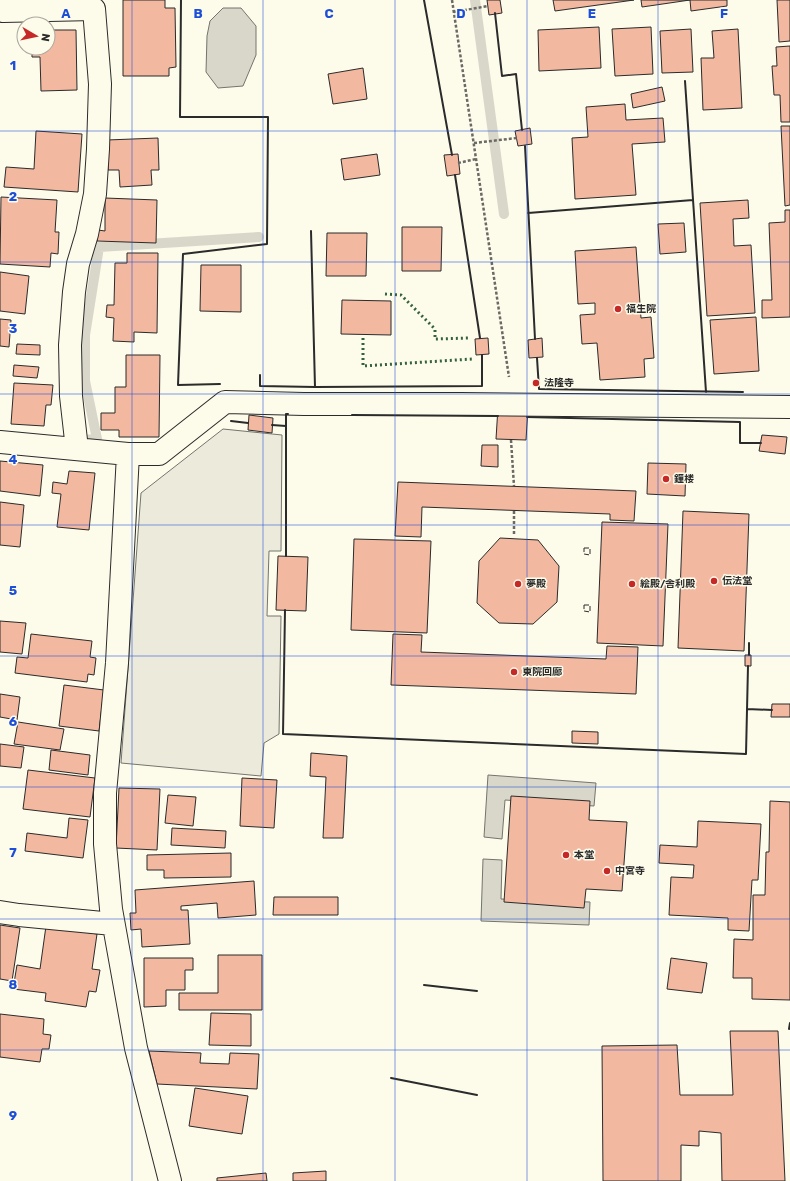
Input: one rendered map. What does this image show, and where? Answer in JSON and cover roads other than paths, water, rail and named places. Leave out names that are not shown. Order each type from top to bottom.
[{"type":"street","points":[[4,0],[3,11],[94,10],[100,84],[95,194],[87,234],[78,264],[70,344],[71,396],[76,443]]},
{"type":"street","points":[[0,442],[76,443],[128,454],[159,454],[225,402],[304,404],[513,404],[790,407]]},
{"type":"street","points":[[128,454],[117,663],[105,793],[105,844],[113,924],[136,1048],[170,1181]]},
{"type":"street","points":[[0,912],[113,924]]},
{"type":"waterway","points":[[475,0],[504,214]]},
{"type":"waterway","points":[[76,440],[97,439],[85,381],[85,335],[99,247],[259,237]]},
{"type":"place","name":"福生院","points":[[618,309]]},
{"type":"place","name":"法隆寺","points":[[536,383]]},
{"type":"place","name":"鐘楼","points":[[666,479]]},
{"type":"place","name":"伝法堂","points":[[714,581]]},
{"type":"place","name":"夢殿","points":[[518,584]]},
{"type":"place","name":"絵殿/舎利殿","points":[[632,584]]},
{"type":"place","name":"東院回廊","points":[[514,672]]},
{"type":"place","name":"本堂","points":[[566,855]]},
{"type":"place","name":"中宮寺","points":[[607,871]]}]
